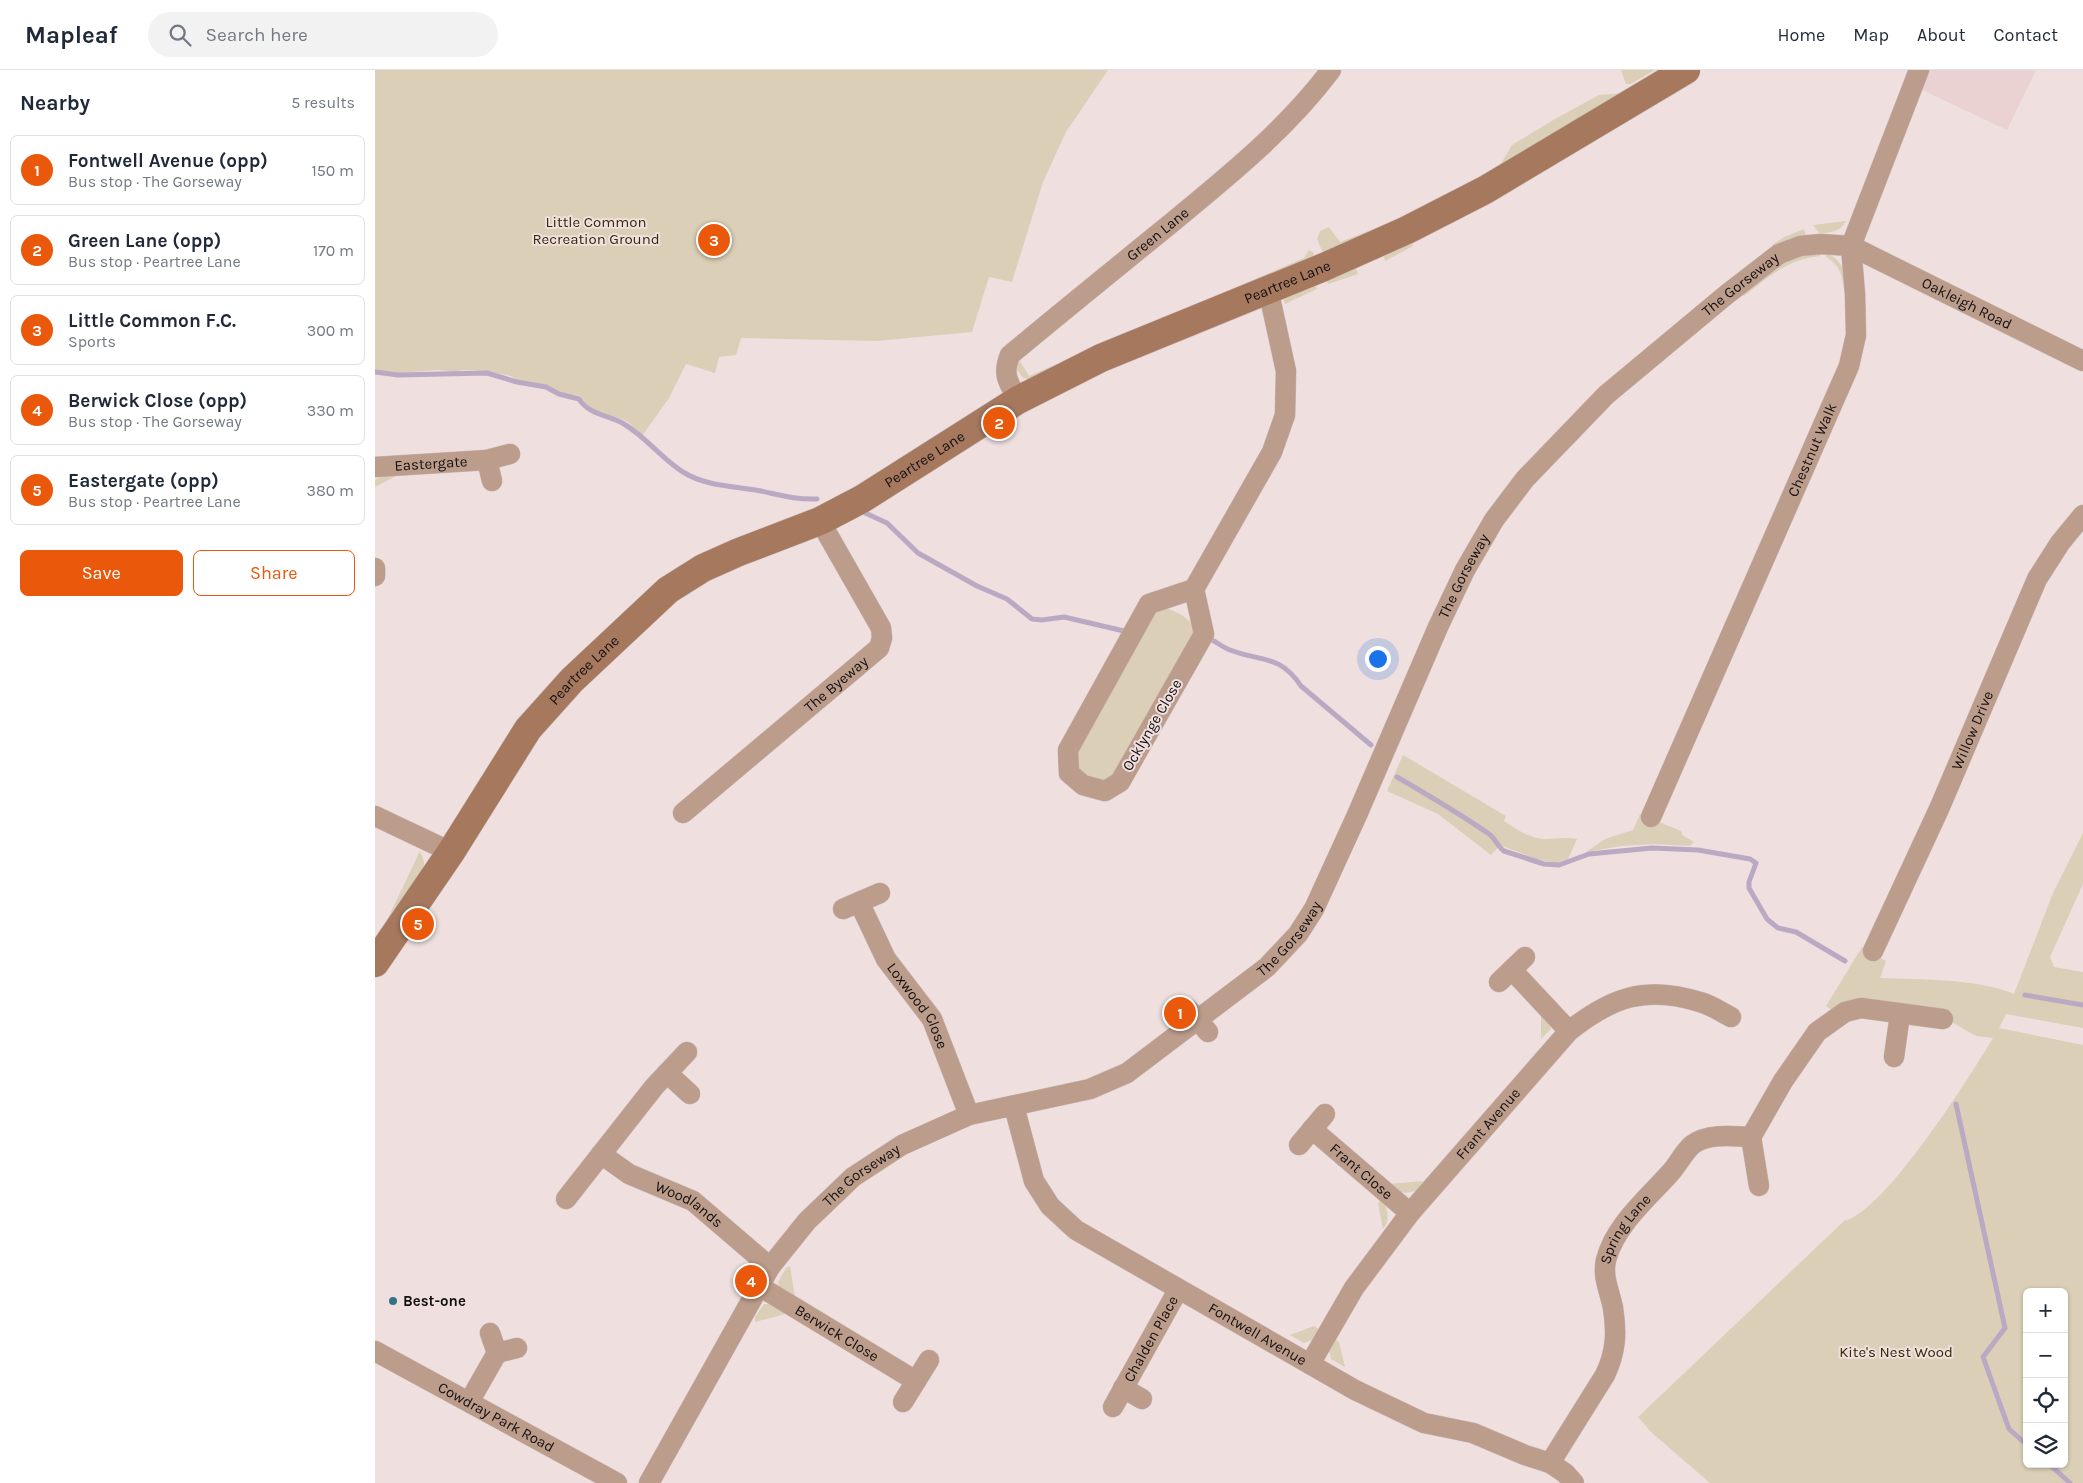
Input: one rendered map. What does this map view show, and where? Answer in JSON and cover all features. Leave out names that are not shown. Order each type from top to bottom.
[{"type":"street","name":"Green Lane","points":[[1017,400],[1007,380],[1005,367],[1010,354],[1203,197],[1277,131],[1312,95],[1331,70]]},
{"type":"street","name":"Peartree Lane","points":[[375,963],[451,852],[529,729],[572,680],[668,590],[703,568],[820,521],[862,499],[1017,400],[1101,358],[1324,268],[1407,230],[1485,190],[1686,70]]},
{"type":"street","name":"Chestnut Walk","points":[[1651,817],[1849,366],[1856,335],[1851,246],[1919,70]]},
{"type":"street","name":"The Gorseway","points":[[649,1483],[771,1267],[807,1221],[853,1177],[902,1145],[969,1115],[1090,1089],[1127,1073],[1267,967],[1298,934],[1314,909],[1465,570],[1494,520],[1525,479],[1605,395],[1726,295],[1779,254],[1799,246],[1821,244],[1851,246]]},
{"type":"street","name":"Oakleigh Road","points":[[1851,246],[2083,361]]},
{"type":"street","points":[[1194,589],[1272,452],[1285,415],[1286,371],[1268,289]]},
{"type":"street","name":"Eastergate","points":[[375,467],[487,460],[511,454]]},
{"type":"street","name":"Eastergate","points":[[487,460],[492,481]]},
{"type":"street","name":"Willow Drive","points":[[1873,951],[1939,808],[2037,579],[2060,543],[2083,515]]},
{"type":"street","name":"The Byeway","points":[[683,812],[879,648],[882,638],[881,628],[820,521]]},
{"type":"street","points":[[375,568],[375,576]]},
{"type":"street","name":"Ocklynge Close","points":[[1194,589],[1204,634],[1120,782],[1105,790],[1083,785],[1069,773],[1068,750],[1149,604],[1194,589]]},
{"type":"street","points":[[375,816],[451,852]]},
{"type":"street","name":"Loxwood Close","points":[[880,893],[851,905],[886,959],[932,1019],[969,1115]]},
{"type":"street","points":[[1512,970],[1569,1031]]},
{"type":"street","name":"Frant Avenue","points":[[1310,1364],[1354,1288],[1410,1213],[1569,1031],[1591,1014],[1617,1000],[1638,995],[1659,994],[1701,1002],[1731,1017]]},
{"type":"street","points":[[1759,1186],[1751,1137],[1783,1081],[1817,1032],[1845,1012],[1861,1008],[1943,1019]]},
{"type":"street","points":[[1894,1057],[1900,1014]]},
{"type":"street","points":[[566,1199],[667,1073],[687,1052]]},
{"type":"street","points":[[667,1073],[690,1094]]},
{"type":"street","name":"Fontwell Avenue","points":[[1014,1106],[1034,1181],[1050,1206],[1076,1230],[1355,1390],[1424,1424],[1473,1433],[1525,1455],[1550,1463],[1565,1473],[1574,1483]]},
{"type":"street","name":"Frant Close","points":[[1299,1145],[1318,1122],[1410,1213]]},
{"type":"street","name":"Spring Lane","points":[[1550,1463],[1613,1359],[1616,1342],[1605,1276],[1606,1260],[1625,1224],[1672,1171],[1692,1145],[1717,1135],[1751,1137]]},
{"type":"street","name":"Woodlands","points":[[601,1154],[629,1174],[693,1201],[771,1267]]},
{"type":"street","name":"Berwick Close","points":[[759,1286],[916,1381]]},
{"type":"street","name":"Chalden Place","points":[[1113,1407],[1178,1290]]},
{"type":"street","points":[[490,1333],[497,1353]]},
{"type":"street","points":[[469,1402],[497,1353],[517,1348]]},
{"type":"street","name":"Cowdray Park Road","points":[[375,1351],[617,1483]]},
{"type":"street","points":[[903,1402],[929,1360]]},
{"type":"street","name":"Chalden Place","points":[[1123,1388],[1142,1398]]},
{"type":"shaded area","points":[[1910,70],[2036,70],[2007,130],[1905,82]]},
{"type":"green space","name":"Little Common Recreation Ground","points":[[375,70],[1108,70],[1066,132],[1043,182],[1012,282],[989,277],[972,332],[876,341],[741,338],[736,355],[719,357],[715,373],[686,364],[669,398],[642,436],[627,421],[594,410],[580,396],[560,392],[547,385],[518,380],[511,376],[486,371],[461,370],[457,373],[438,370],[398,373],[375,371]]},
{"type":"green space","points":[[1621,70],[1655,70],[1631,84],[1626,84]]},
{"type":"green space","points":[[1624,93],[1597,107],[1496,172],[1512,145],[1599,95]]},
{"type":"green space","points":[[1400,219],[1323,253],[1317,239],[1320,231],[1329,227],[1340,242]]},
{"type":"green space","points":[[1846,221],[1838,230],[1827,233],[1819,233],[1813,225]]},
{"type":"green space","points":[[1804,229],[1806,236],[1774,248],[1772,245],[1784,237]]},
{"type":"green space","points":[[1411,240],[1413,246],[1385,261],[1383,254]]},
{"type":"green space","points":[[1309,250],[1314,253],[1313,260],[1035,380],[1023,378],[1014,366],[1020,361],[1029,376],[1304,258]]},
{"type":"green space","points":[[1820,253],[1820,256],[1797,261],[1779,270],[1744,296],[1741,293],[1786,261],[1807,254]]},
{"type":"green space","points":[[1827,253],[1837,260],[1843,268],[1848,289],[1844,290],[1839,271],[1834,263],[1826,257]]},
{"type":"green space","points":[[1355,265],[1358,274],[1328,284],[1325,276]]},
{"type":"green space","points":[[1312,281],[1317,289],[1285,304],[1284,300],[1288,295]]},
{"type":"green space","points":[[388,472],[404,472],[375,487],[375,480]]},
{"type":"green space","points":[[1161,606],[1187,619],[1197,633],[1115,778],[1103,785],[1075,770],[1073,754],[1153,609]]},
{"type":"green space","points":[[1403,755],[1506,816],[1504,821],[1523,833],[1539,839],[1577,839],[1568,859],[1557,863],[1536,859],[1500,845],[1491,855],[1438,814],[1387,791]]},
{"type":"green space","points":[[1640,814],[1681,831],[1682,835],[1694,842],[1690,846],[1654,844],[1621,846],[1586,852],[1605,839],[1633,830]]},
{"type":"green space","name":"Kite's Nest Wood","points":[[2083,833],[2083,884],[2050,957],[2054,967],[2083,972],[2083,1028],[2006,1014],[1999,1028],[2083,1045],[2083,1483],[1710,1483],[1652,1433],[1638,1417],[1844,1221],[1861,1212],[1881,1194],[1903,1169],[1947,1110],[1993,1038],[1976,1036],[1948,1020],[1832,1010],[1826,1006],[1862,947],[1886,961],[1880,978],[1966,982],[2014,994],[2053,893]]},
{"type":"green space","points":[[420,851],[424,862],[424,877],[377,941]]},
{"type":"green space","points":[[1545,1013],[1551,1029],[1541,1039],[1541,1017]]},
{"type":"green space","points":[[1423,1181],[1420,1190],[1405,1193],[1391,1189],[1388,1184]]},
{"type":"green space","points":[[1383,1199],[1388,1218],[1383,1229],[1378,1203]]},
{"type":"green space","points":[[790,1266],[795,1297],[782,1293],[778,1282],[786,1268]]},
{"type":"green space","points":[[764,1304],[776,1304],[787,1311],[785,1314],[755,1322],[755,1317]]},
{"type":"green space","points":[[1314,1326],[1320,1330],[1312,1340],[1304,1343],[1290,1335]]},
{"type":"green space","points":[[1335,1339],[1339,1342],[1345,1367],[1331,1359],[1329,1351]]},
{"type":"waterway","points":[[375,372],[398,375],[487,373],[517,382],[546,387],[559,394],[579,399],[594,412],[624,424],[640,435],[675,467],[692,477],[721,485],[796,498],[817,499]]},
{"type":"waterway","points":[[863,512],[887,523],[918,553],[977,586],[1007,599],[1032,619],[1042,620],[1064,617],[1124,631]]},
{"type":"waterway","points":[[1212,640],[1230,650],[1269,660],[1285,669],[1301,686],[1371,745]]},
{"type":"waterway","points":[[1397,777],[1455,811],[1489,834],[1504,851],[1544,864],[1559,865],[1589,854],[1652,848],[1698,850],[1750,859],[1756,863],[1749,882],[1749,888],[1767,919],[1778,928],[1796,932],[1845,961]]},
{"type":"waterway","points":[[2025,995],[2083,1005]]},
{"type":"waterway","points":[[1956,1104],[2005,1328],[1983,1357],[2009,1429],[2023,1441]]},
{"type":"waterway","points":[[2053,1468],[2070,1483]]},
{"type":"place","name":"Little Common F.C.","points":[[714,240]]},
{"type":"place","name":"Green Lane (opp)","points":[[999,423]]},
{"type":"place","name":"Eastergate (opp)","points":[[418,924]]},
{"type":"place","name":"Fontwell Avenue (opp)","points":[[1180,1013]]},
{"type":"place","name":"Berwick Close (opp)","points":[[751,1281]]},
{"type":"place","name":"Best-one","points":[[393,1301]]}]
